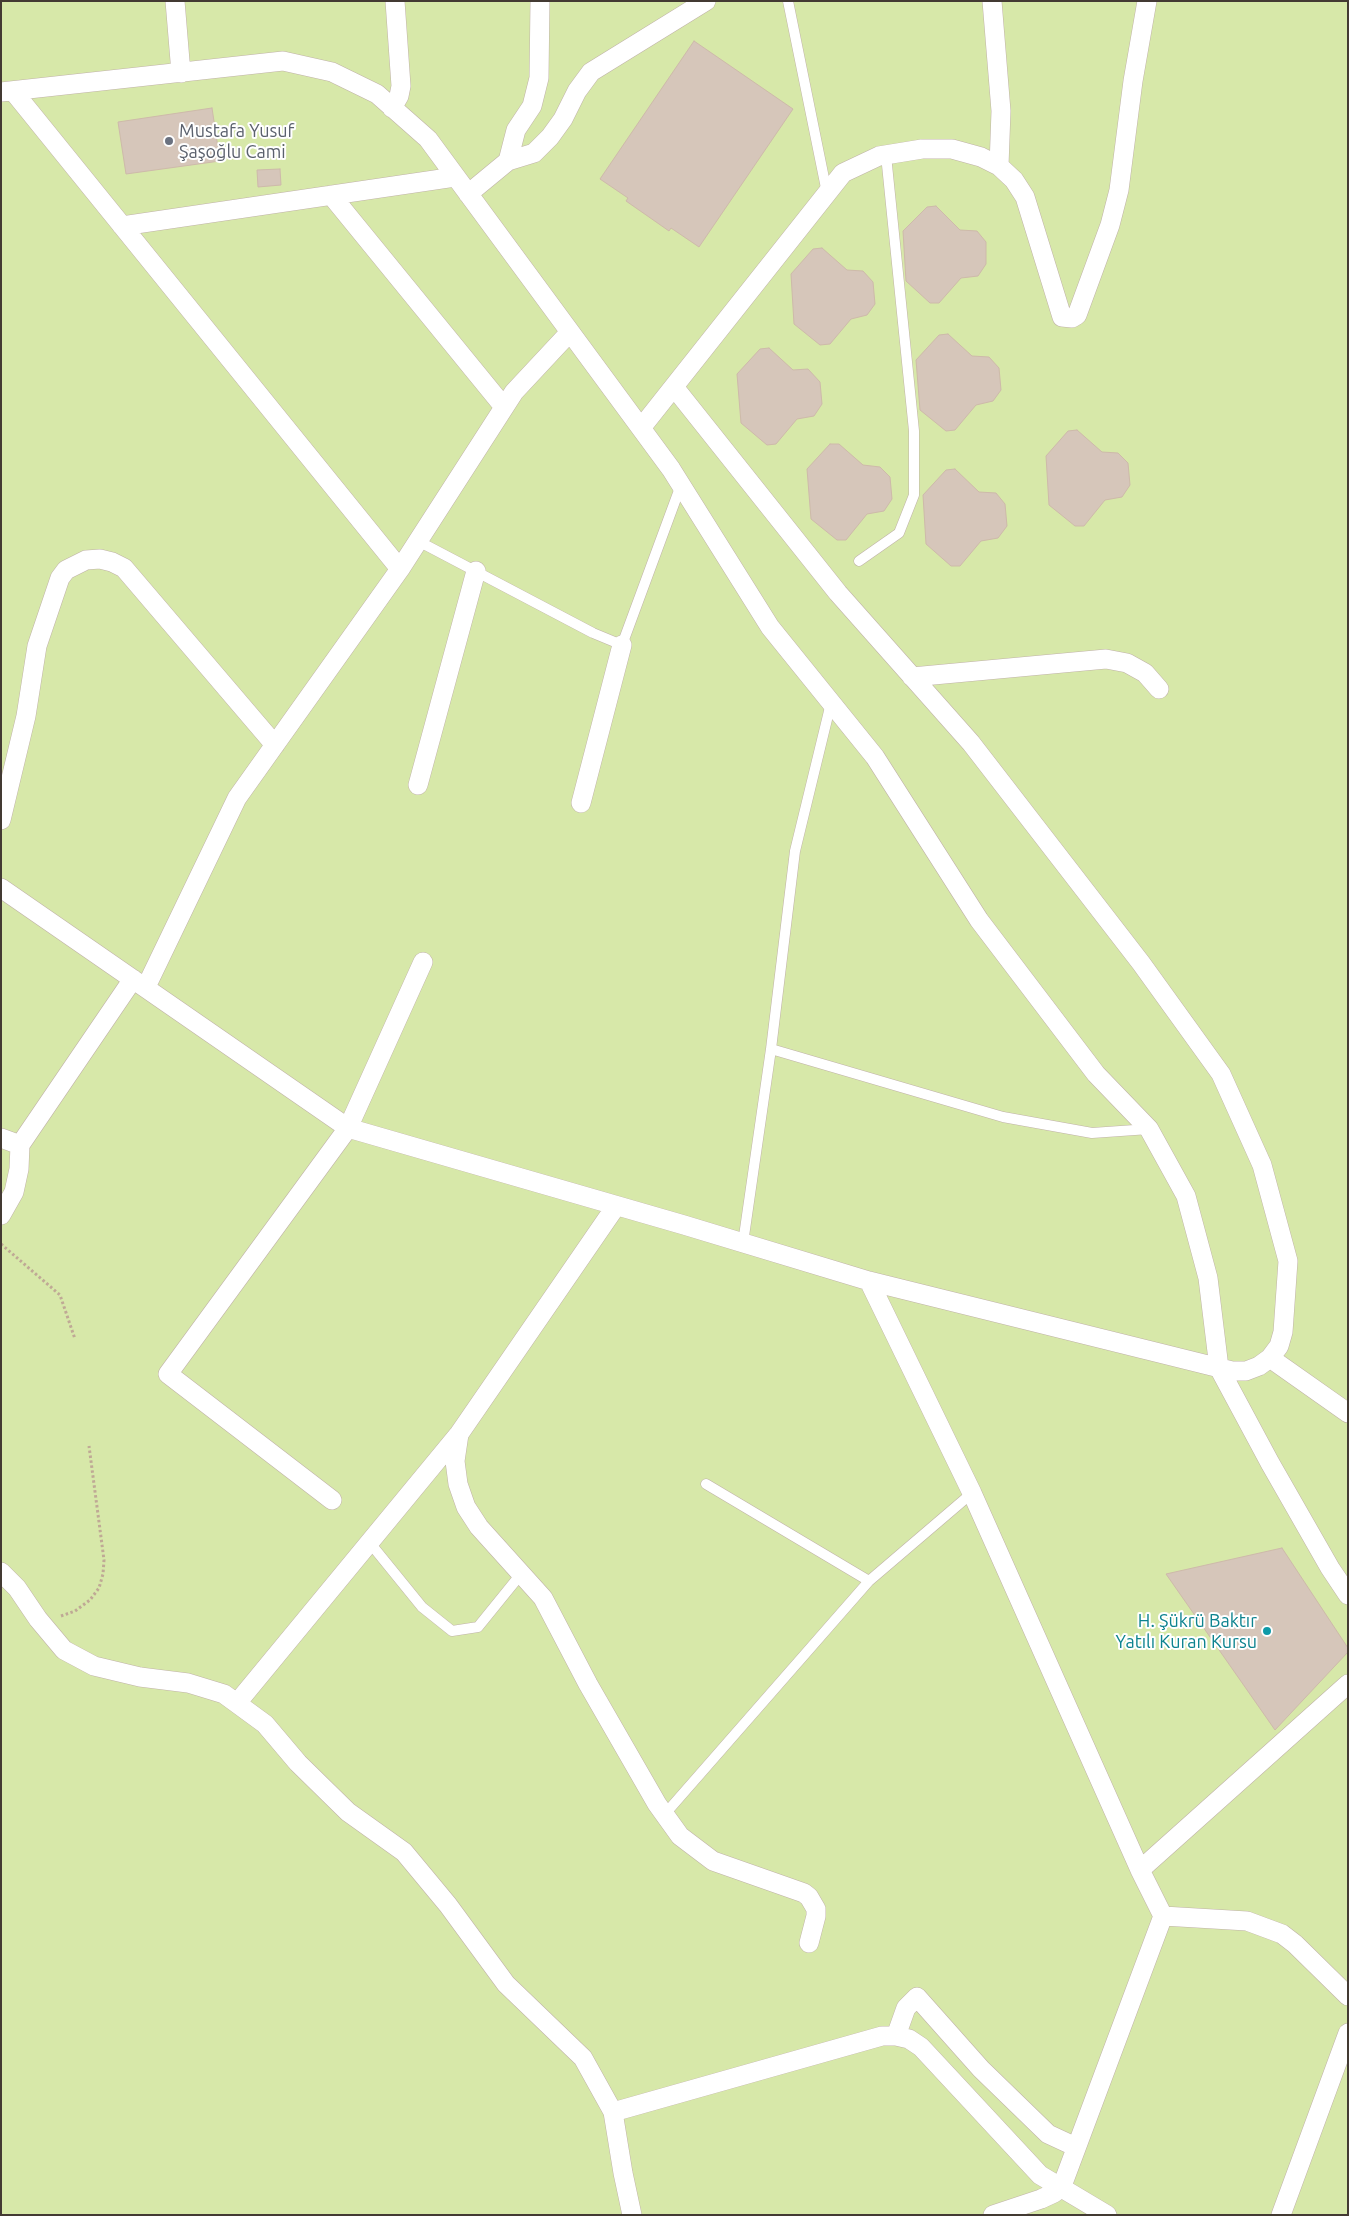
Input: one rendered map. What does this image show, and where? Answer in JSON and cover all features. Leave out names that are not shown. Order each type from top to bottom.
[{"type":"street","points":[[175,1],[182,72]]},
{"type":"street","points":[[392,108],[399,96],[400,86],[395,1]]},
{"type":"street","points":[[508,161],[516,130],[532,106],[539,78],[540,1]]},
{"type":"street","points":[[468,194],[508,161],[534,153],[550,137],[563,119],[577,91],[590,72],[706,1]]},
{"type":"street","points":[[992,1],[1001,111],[999,166]]},
{"type":"street","points":[[641,428],[843,173],[880,156],[922,149],[952,149],[999,166],[1014,180],[1025,197],[1062,317],[1072,318],[1077,315],[1112,216],[1119,190],[1133,81],[1147,1]]},
{"type":"street","points":[[7,92],[283,61],[332,72],[377,94],[428,139],[681,485],[770,627],[875,757],[979,920],[1096,1074],[1149,1129],[1186,1196],[1208,1278],[1219,1368],[1270,1463],[1330,1568],[1348,1595]]},
{"type":"street","points":[[7,92],[122,226],[400,569]]},
{"type":"street","points":[[122,226],[455,177]]},
{"type":"street","points":[[331,195],[504,407]]},
{"type":"street","points":[[1,1215],[14,1192],[19,1170],[20,1145],[139,983],[237,798],[400,569],[514,392],[570,332]]},
{"type":"street","points":[[1,888],[348,1128],[869,1281],[1219,1368],[1246,1371],[1259,1366],[1270,1358],[1279,1346],[1283,1332],[1288,1261],[1262,1165],[1221,1074],[1142,964],[984,759],[838,592],[674,387]]},
{"type":"street","points":[[1,820],[26,716],[40,638],[60,578],[66,570],[86,560],[100,559],[124,568],[275,745]]},
{"type":"street","points":[[418,785],[476,571]]},
{"type":"street","points":[[581,802],[622,645]]},
{"type":"street","points":[[912,677],[1106,659],[1127,663],[1146,673],[1159,689]]},
{"type":"street","points":[[332,1500],[168,1374],[348,1128],[423,962]]},
{"type":"street","points":[[1,1138],[20,1145]]},
{"type":"street","points":[[237,1703],[459,1434],[616,1206]]},
{"type":"street","points":[[869,1281],[972,1493],[1140,1870],[1163,1916],[1062,2186],[1054,2193],[1041,2199],[993,2215]]},
{"type":"street","points":[[1270,1358],[1348,1413]]},
{"type":"street","points":[[459,1434],[455,1461],[458,1484],[466,1507],[479,1526],[543,1598],[588,1684],[664,1814],[680,1836],[713,1861],[804,1893],[810,1897],[816,1909],[816,1916],[809,1943]]},
{"type":"street","points":[[1,1572],[17,1588],[38,1619],[64,1650],[94,1666],[140,1677],[188,1683],[224,1694],[265,1724],[298,1763],[348,1812],[404,1852],[448,1905],[506,1984],[583,2058],[613,2112],[632,2215]]},
{"type":"street","points":[[1140,1870],[1348,1684]]},
{"type":"street","points":[[1163,1916],[1247,1921],[1282,1934],[1295,1944],[1348,1996]]},
{"type":"street","points":[[896,2036],[906,2008],[917,1997],[981,2069],[1048,2134],[1076,2147]]},
{"type":"street","points":[[1281,2215],[1348,2033]]},
{"type":"street","points":[[613,2112],[882,2036],[896,2036],[909,2040],[921,2047],[1040,2175],[1062,2186],[1107,2215]]},
{"type":"lane","points":[[788,1],[827,192]]},
{"type":"lane","points":[[858,561],[899,533],[914,495],[914,431],[886,155]]},
{"type":"lane","points":[[418,541],[593,633],[622,645],[681,485]]},
{"type":"lane","points":[[743,1243],[772,1048],[796,851],[831,703]]},
{"type":"lane","points":[[772,1048],[1003,1117],[1092,1133],[1149,1129]]},
{"type":"lane","points":[[706,1484],[869,1581]]},
{"type":"lane","points":[[664,1814],[869,1581],[972,1493]]},
{"type":"lane","points":[[370,1543],[422,1607],[452,1630],[478,1627],[521,1574]]},
{"type":"path","points":[[1,1244],[60,1294],[75,1339]]},
{"type":"path","points":[[38,1619],[57,1618],[75,1611],[90,1600],[98,1588],[103,1574],[104,1560],[90,1446]]},
{"type":"green space","points":[[1,1],[1348,1],[1348,2215],[1,2215]]},
{"type":"building","points":[[694,41],[793,109],[699,247],[671,228],[669,231],[626,201],[628,198],[600,179]]},
{"type":"building","name":"Mustafa Yusuf Şaşoğlu Cami","points":[[212,108],[220,161],[126,174],[118,122]]},
{"type":"building","points":[[280,169],[281,185],[258,187],[257,170]]},
{"type":"building","points":[[936,206],[960,230],[977,231],[986,242],[986,264],[978,276],[961,278],[939,303],[930,303],[906,281],[903,231],[927,207]]},
{"type":"building","points":[[822,248],[847,270],[863,271],[873,282],[875,304],[867,315],[851,319],[830,344],[820,345],[794,324],[791,274],[813,249]]},
{"type":"building","points":[[948,334],[972,356],[989,357],[999,368],[1001,390],[993,401],[976,405],[955,430],[946,431],[920,410],[916,360],[939,335]]},
{"type":"building","points":[[769,348],[793,370],[808,369],[820,382],[822,404],[814,416],[797,419],[776,444],[767,445],[741,423],[737,374],[760,349]]},
{"type":"building","points":[[1077,430],[1102,452],[1118,453],[1128,463],[1130,485],[1122,497],[1105,500],[1084,526],[1075,526],[1049,505],[1046,456],[1068,431]]},
{"type":"building","points":[[830,444],[839,444],[863,465],[880,467],[890,477],[892,499],[884,511],[867,514],[846,540],[837,540],[811,519],[807,469]]},
{"type":"building","points":[[955,469],[979,492],[996,493],[1005,504],[1007,526],[998,538],[981,541],[960,566],[951,566],[926,544],[923,495],[946,470]]},
{"type":"building","points":[[1282,1548],[1348,1648],[1348,1652],[1275,1730],[1166,1574]]},
{"type":"place","name":"Mustafa Yusuf Şaşoğlu Cami","points":[[169,141]]},
{"type":"place","name":"H. Şükrü Baktır Yatılı Kuran Kursu","points":[[1267,1631]]}]
